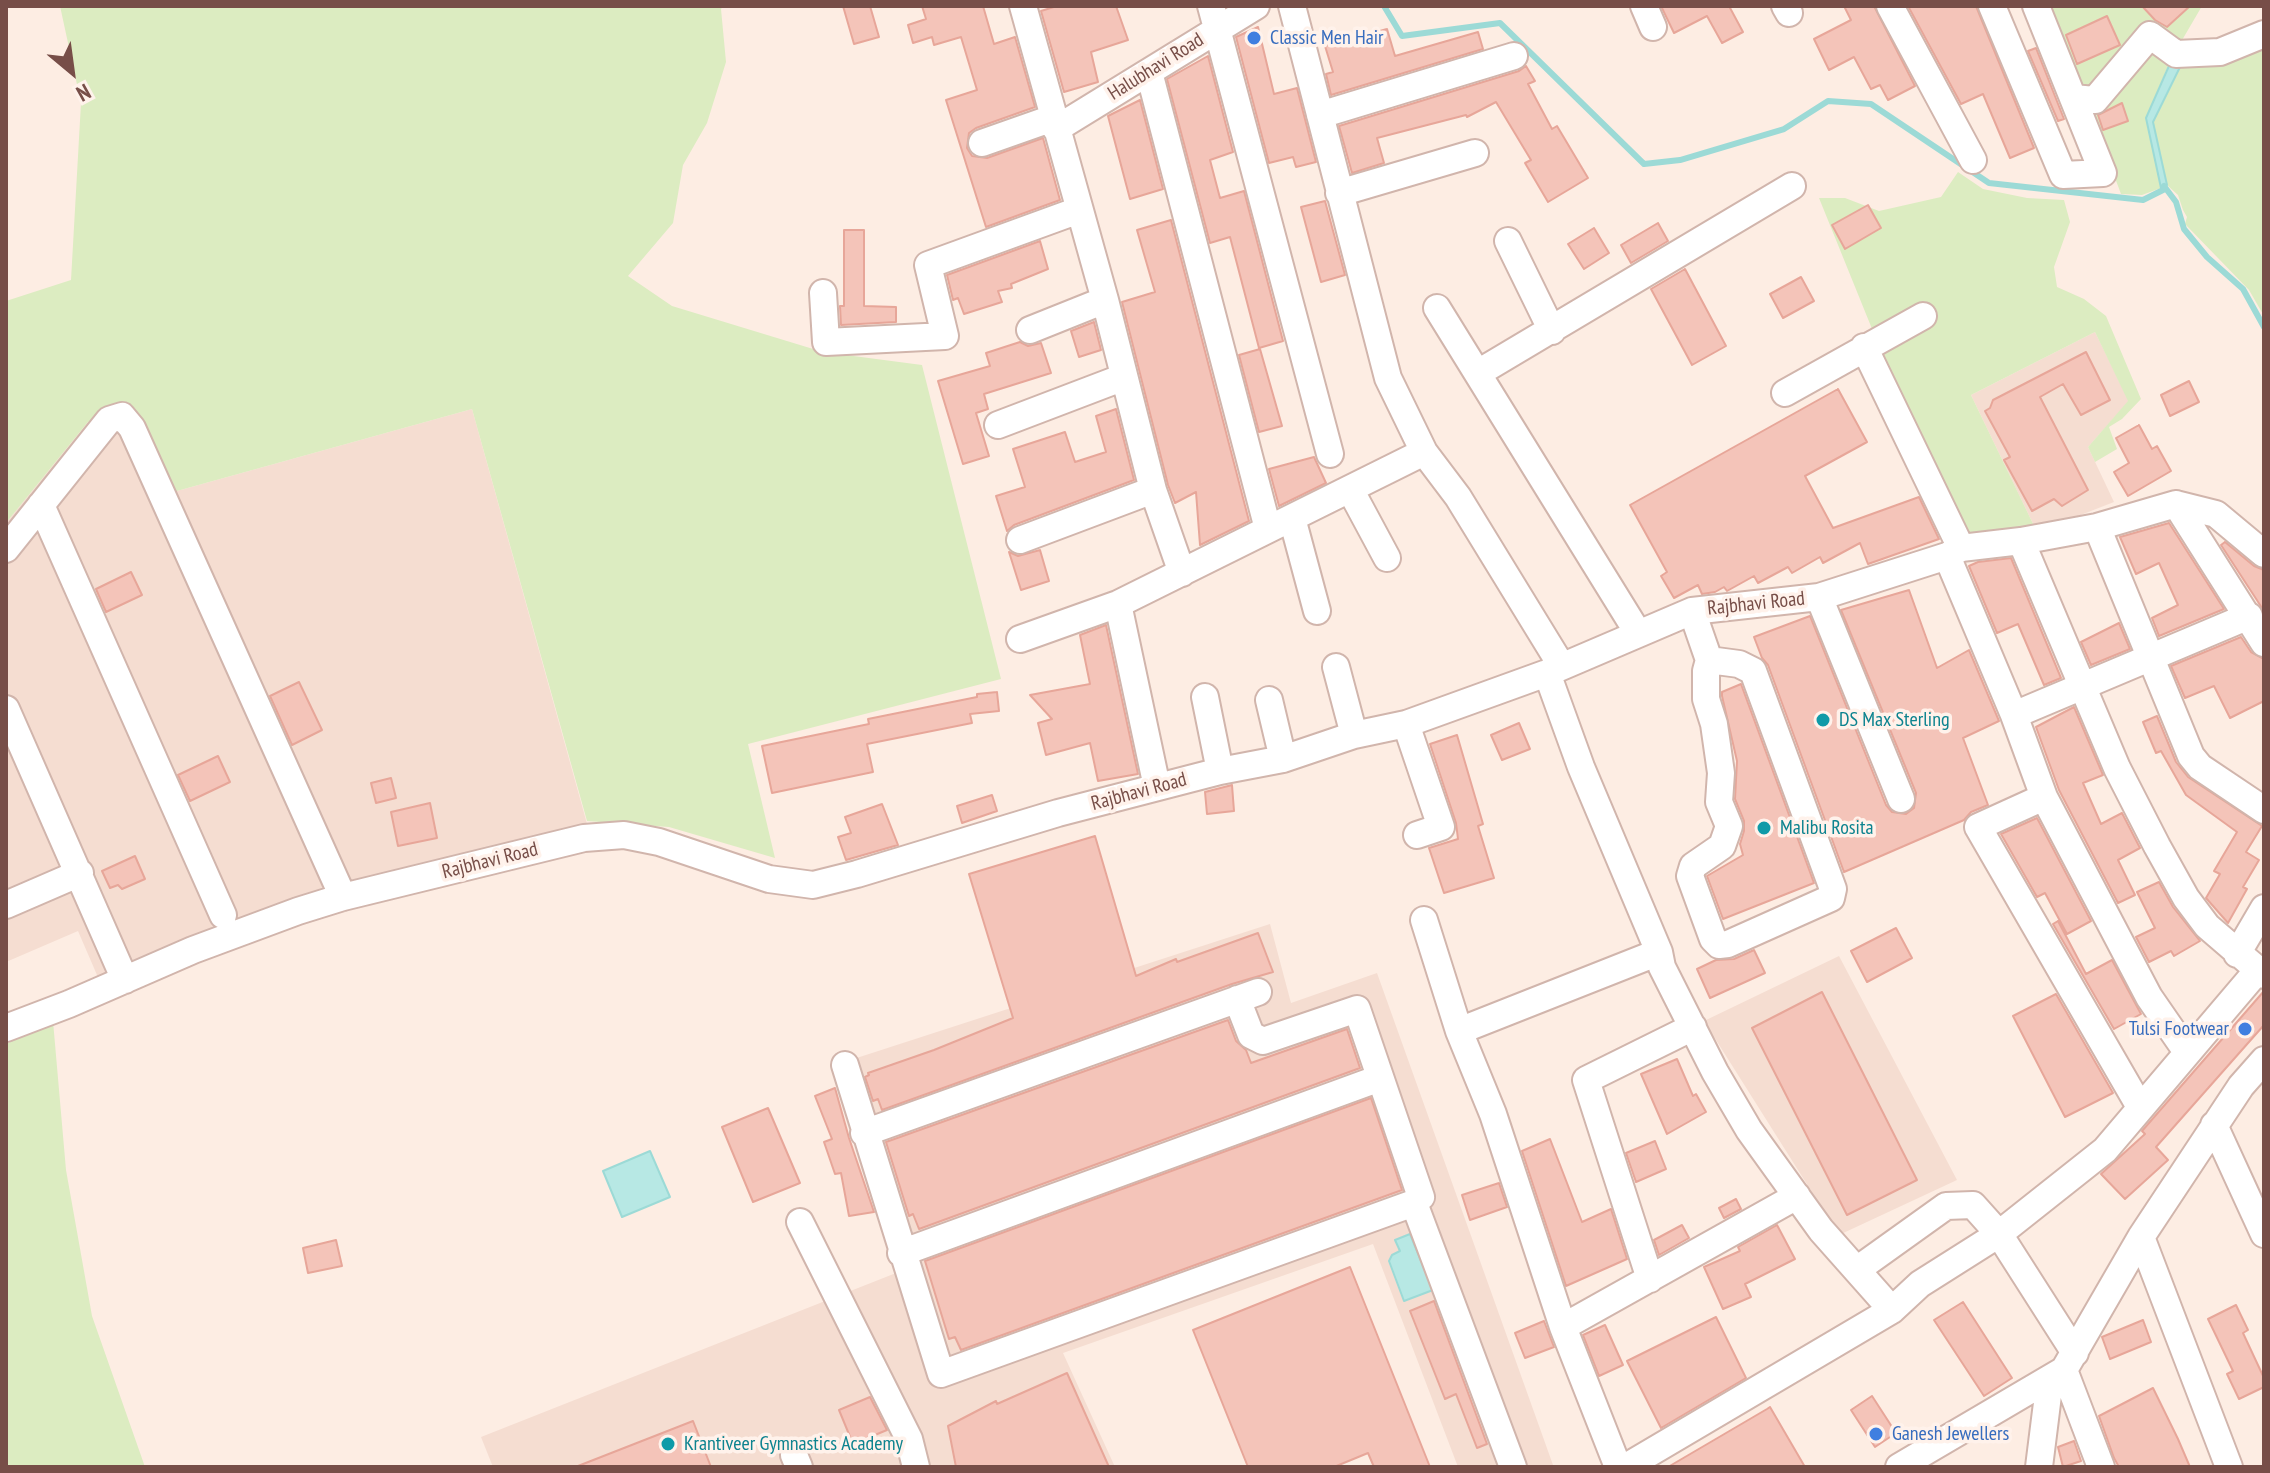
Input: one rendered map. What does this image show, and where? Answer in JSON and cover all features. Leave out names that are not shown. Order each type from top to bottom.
[{"type":"street","points":[[1023,6],[1105,300],[1153,490],[1182,573]]},
{"type":"street","name":"Halubhavi Road","points":[[982,143],[1055,123],[1149,72],[1214,17],[1256,6]]},
{"type":"street","points":[[1292,6],[1388,378],[1424,452],[1458,497],[1554,669],[1587,781],[1659,952],[1662,967],[1693,1027],[1749,1130],[1821,1230],[1892,1310]]},
{"type":"street","points":[[1890,6],[1973,160]]},
{"type":"street","points":[[1992,6],[2063,175],[2103,173],[2036,6]]},
{"type":"street","points":[[1214,17],[1330,454]]},
{"type":"street","points":[[2073,98],[2095,100],[2150,35],[2176,54],[2220,52],[2264,34]]},
{"type":"street","points":[[1320,115],[1514,56]]},
{"type":"street","points":[[1149,72],[1280,524],[1317,611]]},
{"type":"street","points":[[1339,193],[1475,153]]},
{"type":"street","points":[[1478,373],[1792,186]]},
{"type":"street","points":[[823,293],[826,342],[945,336],[928,265],[1079,210]]},
{"type":"street","points":[[1508,241],[1552,331]]},
{"type":"street","points":[[1030,330],[1105,300]]},
{"type":"street","points":[[1437,308],[1638,633]]},
{"type":"street","points":[[1785,393],[1923,316]]},
{"type":"street","points":[[1864,347],[1954,552],[2044,797],[2149,997],[2187,1052]]},
{"type":"street","points":[[998,425],[1124,377]]},
{"type":"street","points":[[6,549],[109,420],[122,416],[132,428],[343,897]]},
{"type":"street","points":[[1020,639],[1118,604],[1351,491],[1424,452]]},
{"type":"street","points":[[1020,540],[1153,490]]},
{"type":"street","points":[[1351,491],[1387,558]]},
{"type":"street","points":[[2176,504],[2216,514],[2264,554]]},
{"type":"street","points":[[2176,504],[2264,643]]},
{"type":"street","name":"Rajbhavi Road","points":[[6,1028],[193,950],[343,897],[584,838],[624,835],[659,842],[769,879],[813,885],[1058,813],[1220,771],[1283,759],[1354,735],[1406,724],[1554,669],[1692,611],[1819,597],[1954,552],[2097,527],[2176,504]]},
{"type":"street","points":[[41,505],[223,915]]},
{"type":"street","points":[[2097,527],[2195,762],[2264,810]]},
{"type":"street","points":[[2021,541],[2117,768],[2186,898],[2207,926],[2253,966]]},
{"type":"street","points":[[1819,597],[1901,799]]},
{"type":"street","points":[[1118,604],[1157,787]]},
{"type":"street","points":[[1692,611],[1709,660],[1706,699],[1714,724],[1721,773],[1719,802],[1729,826],[1722,846],[1693,866],[1690,876],[1713,939],[1719,945],[1728,944],[1831,898],[1833,889],[1753,671],[1739,664],[1709,660]]},
{"type":"street","points":[[2014,715],[2249,616]]},
{"type":"street","points":[[1336,667],[1354,735]]},
{"type":"street","points":[[1205,697],[1220,771]]},
{"type":"street","points":[[1269,700],[1283,759]]},
{"type":"street","points":[[6,709],[125,980]]},
{"type":"street","points":[[1406,724],[1441,827],[1417,835]]},
{"type":"street","points":[[2044,797],[1978,827],[2140,1107]]},
{"type":"street","points":[[6,905],[80,873]]},
{"type":"street","points":[[1626,1467],[1892,1310],[1920,1284],[1999,1234],[2105,1150],[2187,1052],[2253,966],[2264,908]]},
{"type":"street","points":[[1424,920],[1459,1031],[1493,1114],[1563,1327],[1618,1467]]},
{"type":"street","points":[[1459,1031],[1659,952]]},
{"type":"street","points":[[845,1065],[864,1133],[901,1253],[941,1374],[1414,1203],[1421,1197],[1357,1009],[1263,1041],[1251,1035],[1248,995],[864,1133]]},
{"type":"street","points":[[1650,1279],[1586,1080],[1693,1027]]},
{"type":"street","points":[[2039,1467],[2063,1367],[2141,1237],[2214,1125],[2264,1060]]},
{"type":"street","points":[[901,1253],[1380,1078]]},
{"type":"street","points":[[2214,1125],[2264,1234]]},
{"type":"street","points":[[1563,1327],[1797,1196]]},
{"type":"street","points":[[1414,1203],[1513,1467]]},
{"type":"street","points":[[1858,1269],[1946,1206],[1973,1205],[1999,1234],[2063,1367],[2101,1467]]},
{"type":"street","points":[[800,1222],[909,1439],[916,1467]]},
{"type":"street","points":[[2141,1237],[2229,1467]]},
{"type":"street","points":[[1899,1467],[2063,1367]]},
{"type":"shaded area","points":[[2095,332],[2129,401],[2088,447],[2114,502],[2037,532],[1971,395]]},
{"type":"shaded area","points":[[472,409],[594,849],[297,921],[103,999],[97,975],[78,931],[6,962],[6,523],[88,422],[128,417],[166,494]]},
{"type":"shaded area","points":[[1270,924],[1291,1003],[1377,973],[1553,1465],[1458,1467],[1373,1244],[1063,1353],[1115,1467],[493,1467],[481,1437],[896,1273],[835,1065]]},
{"type":"shaded area","points":[[1839,956],[1957,1180],[1839,1235],[1704,1021]]},
{"type":"green space","points":[[60,6],[723,6],[726,62],[707,123],[683,165],[673,223],[628,276],[672,306],[823,352],[922,365],[1001,679],[748,744],[775,858],[669,827],[587,821],[472,409],[166,494],[128,417],[88,422],[6,523],[6,301],[71,280],[81,103]]},
{"type":"green space","points":[[2051,6],[2202,6],[2171,59],[2146,118],[2161,188],[2142,195],[2121,194]]},
{"type":"green space","points":[[2264,40],[2264,316],[2249,290],[2185,224],[2187,217],[2178,195],[2167,185],[2153,122],[2181,65]]},
{"type":"green space","points":[[1958,172],[1983,189],[2027,198],[2064,200],[2070,222],[2054,267],[2057,287],[2084,299],[2106,316],[2141,399],[2122,419],[2109,427],[2117,449],[2095,462],[2088,447],[2128,401],[2095,332],[1971,395],[2037,532],[1973,542],[1883,356],[1819,198],[1845,198],[1879,211],[1941,197]]},
{"type":"green space","points":[[53,1021],[66,1170],[92,1316],[145,1467],[6,1467],[6,1044]]},
{"type":"water","points":[[2172,59],[2181,65],[2153,122],[2167,185],[2161,188],[2146,118]]},
{"type":"water","points":[[650,1151],[670,1197],[622,1217],[603,1171]]},
{"type":"water","points":[[1410,1234],[1433,1290],[1404,1301],[1389,1261],[1392,1255],[1400,1251],[1395,1240]]},
{"type":"building","points":[[843,6],[870,6],[879,37],[854,44]]},
{"type":"building","points":[[922,6],[983,6],[994,44],[1015,37],[1035,107],[976,128],[969,133],[967,148],[972,156],[987,158],[1043,138],[1060,200],[986,227],[946,100],[977,90],[961,37],[934,45],[932,37],[913,43],[908,25],[926,19]]},
{"type":"building","points":[[1057,6],[1116,6],[1128,40],[1091,52],[1098,82],[1064,92],[1041,11]]},
{"type":"building","points":[[1661,6],[1729,6],[1743,32],[1722,43],[1707,16],[1674,33]]},
{"type":"building","points":[[1844,6],[1874,6],[1915,86],[1888,100],[1880,85],[1871,89],[1854,57],[1829,70],[1814,39],[1851,20]]},
{"type":"building","points":[[1908,6],[1976,6],[2034,148],[2010,158],[1983,94],[1961,104]]},
{"type":"building","points":[[2142,6],[2190,6],[2167,27]]},
{"type":"building","points":[[2107,16],[2120,45],[2077,64],[2066,35]]},
{"type":"building","points":[[1258,27],[1274,94],[1297,88],[1316,162],[1296,167],[1293,157],[1269,163],[1236,37]]},
{"type":"building","points":[[1387,29],[1395,56],[1478,32],[1483,49],[1331,95],[1326,74],[1333,72],[1325,46]]},
{"type":"building","points":[[2036,48],[2064,119],[2058,121],[2028,51]]},
{"type":"building","points":[[1208,56],[1233,152],[1210,160],[1220,198],[1244,191],[1283,341],[1259,348],[1230,237],[1210,243],[1167,79]]},
{"type":"building","points":[[1526,66],[1535,81],[1528,84],[1552,129],[1557,126],[1588,178],[1548,202],[1525,163],[1531,160],[1496,102],[1467,117],[1377,138],[1384,163],[1352,173],[1339,126],[1519,71]]},
{"type":"building","points":[[1140,100],[1163,189],[1130,199],[1108,116]]},
{"type":"building","points":[[2122,103],[2128,121],[2103,130],[2098,115]]},
{"type":"building","points":[[1325,201],[1345,275],[1321,282],[1301,207]]},
{"type":"building","points":[[1868,205],[1881,228],[1845,249],[1832,225]]},
{"type":"building","points":[[1171,220],[1249,521],[1200,545],[1196,492],[1175,503],[1122,302],[1155,292],[1137,230]]},
{"type":"building","points":[[1658,223],[1668,241],[1631,263],[1621,245]]},
{"type":"building","points":[[1594,228],[1609,253],[1584,269],[1568,244]]},
{"type":"building","points":[[844,230],[864,230],[864,306],[896,307],[896,322],[841,325]]},
{"type":"building","points":[[1040,241],[1048,269],[1011,284],[1012,288],[998,291],[1002,302],[964,314],[958,298],[953,300],[947,275]]},
{"type":"building","points":[[1685,269],[1726,346],[1692,365],[1651,289]]},
{"type":"building","points":[[1801,277],[1814,301],[1783,318],[1770,294]]},
{"type":"building","points":[[1094,322],[1101,350],[1079,357],[1071,331]]},
{"type":"building","points":[[1020,342],[1028,346],[1041,343],[1051,373],[984,394],[988,409],[976,413],[989,456],[963,464],[938,381],[990,366],[986,353]]},
{"type":"building","points":[[1260,349],[1282,426],[1259,432],[1239,355]]},
{"type":"building","points":[[2086,352],[2110,400],[2081,415],[2063,384],[2040,397],[2088,490],[2062,506],[2054,499],[2032,511],[2004,460],[2010,457],[1985,411],[1993,400]]},
{"type":"building","points":[[2189,381],[2199,402],[2170,416],[2161,395]]},
{"type":"building","points":[[1838,389],[1867,442],[1805,476],[1833,528],[1919,497],[1939,539],[1868,564],[1860,543],[1823,563],[1820,557],[1792,573],[1788,567],[1758,583],[1754,576],[1727,591],[1724,587],[1702,594],[1698,585],[1674,598],[1661,576],[1667,572],[1630,505]]},
{"type":"building","points":[[1116,409],[1134,480],[1014,525],[1007,531],[996,496],[1025,487],[1013,449],[1065,432],[1075,462],[1106,452],[1096,416]]},
{"type":"building","points":[[2139,425],[2152,449],[2157,446],[2171,471],[2128,496],[2114,472],[2129,463],[2116,438]]},
{"type":"building","points":[[1314,457],[1326,483],[1279,506],[1269,469]]},
{"type":"building","points":[[2169,523],[2224,609],[2159,636],[2152,618],[2178,605],[2159,563],[2136,574],[2120,537]]},
{"type":"building","points":[[2225,542],[2254,566],[2264,570],[2264,611],[2221,545]]},
{"type":"building","points":[[1040,550],[1049,581],[1021,590],[1009,552],[1018,556]]},
{"type":"building","points":[[2011,558],[2061,678],[2044,685],[2018,624],[1997,633],[1969,566]]},
{"type":"building","points":[[131,572],[142,595],[106,612],[96,589]]},
{"type":"building","name":"DS Max Sterling","points":[[1909,590],[1937,668],[1969,650],[1999,721],[1963,738],[1988,805],[1971,812],[1964,820],[1844,872],[1768,665],[1754,637],[1810,616],[1886,805],[1892,812],[1906,814],[1914,808],[1916,793],[1841,610]]},
{"type":"building","points":[[2119,623],[2130,649],[2091,665],[2081,642]]},
{"type":"building","points":[[1106,625],[1138,774],[1098,781],[1090,743],[1046,755],[1038,723],[1052,719],[1030,695],[1090,684],[1080,635]]},
{"type":"building","points":[[2241,637],[2251,652],[2264,659],[2264,701],[2230,718],[2214,686],[2185,698],[2171,666]]},
{"type":"building","points":[[299,682],[322,730],[292,745],[270,696]]},
{"type":"building","name":"Malibu Rosita","points":[[1741,684],[1814,883],[1723,919],[1707,876],[1743,855],[1740,844],[1744,821],[1735,799],[1737,761],[1722,696],[1722,692]]},
{"type":"building","points":[[997,692],[999,711],[970,714],[972,723],[867,744],[873,772],[772,793],[762,746],[869,724],[868,719]]},
{"type":"building","points":[[2074,707],[2103,775],[2083,783],[2101,824],[2122,813],[2140,848],[2118,860],[2135,895],[2118,903],[2059,790],[2036,727]]},
{"type":"building","points":[[2157,716],[2176,762],[2188,777],[2262,826],[2246,852],[2259,860],[2243,887],[2247,889],[2228,923],[2206,898],[2220,874],[2214,871],[2237,832],[2186,795],[2161,751],[2156,753],[2143,722]]},
{"type":"building","points":[[1519,723],[1530,749],[1502,760],[1491,735]]},
{"type":"building","points":[[1457,735],[1483,824],[1478,826],[1494,878],[1444,893],[1429,848],[1458,839],[1456,823],[1430,744]]},
{"type":"building","points":[[218,756],[230,782],[190,801],[178,775]]},
{"type":"building","points":[[391,778],[396,798],[376,803],[371,783]]},
{"type":"building","points":[[1232,785],[1234,811],[1207,814],[1205,792]]},
{"type":"building","points":[[992,795],[997,811],[962,823],[957,806]]},
{"type":"building","points":[[430,803],[437,838],[398,846],[391,812]]},
{"type":"building","points":[[882,804],[898,845],[846,860],[838,837],[851,833],[845,817]]},
{"type":"building","points":[[2037,818],[2091,921],[2067,934],[2045,893],[2037,897],[2001,834]]},
{"type":"building","points":[[1095,836],[1136,976],[1176,959],[1177,962],[1258,933],[1273,972],[882,1110],[878,1099],[873,1101],[865,1077],[868,1073],[1013,1018],[969,874]]},
{"type":"building","points":[[135,856],[145,879],[122,889],[118,885],[110,888],[102,871]]},
{"type":"building","points":[[2159,882],[2173,907],[2200,941],[2174,956],[2171,951],[2149,962],[2136,937],[2155,928],[2137,892]]},
{"type":"building","points":[[2058,921],[2086,974],[2112,960],[2141,1014],[2114,1029],[2053,924]]},
{"type":"building","points":[[1896,928],[1912,958],[1867,982],[1851,951]]},
{"type":"building","points":[[1754,950],[1765,973],[1710,998],[1697,969],[1716,960],[1734,959]]},
{"type":"building","points":[[2264,991],[2264,1025],[2156,1147],[2168,1160],[2125,1199],[2101,1174],[2145,1134],[2142,1131]]},
{"type":"building","points":[[1822,992],[1917,1180],[1847,1215],[1752,1028]]},
{"type":"building","points":[[2056,994],[2113,1093],[2065,1117],[2013,1016]]},
{"type":"building","points":[[1228,1020],[1236,1041],[1246,1050],[1251,1063],[1347,1029],[1360,1068],[919,1229],[913,1214],[909,1216],[886,1142]]},
{"type":"building","points":[[1677,1059],[1693,1096],[1696,1094],[1706,1112],[1667,1134],[1641,1074]]},
{"type":"building","points":[[835,1088],[874,1212],[849,1216],[841,1173],[835,1174],[824,1142],[832,1139],[815,1096]]},
{"type":"building","points":[[1371,1098],[1402,1190],[961,1350],[955,1337],[949,1339],[925,1261]]},
{"type":"building","points":[[768,1108],[800,1183],[753,1202],[722,1127]]},
{"type":"building","points":[[1550,1139],[1582,1222],[1611,1209],[1627,1259],[1566,1286],[1522,1151]]},
{"type":"building","points":[[1655,1141],[1666,1169],[1636,1182],[1626,1153]]},
{"type":"building","points":[[1499,1183],[1507,1207],[1470,1220],[1462,1195]]},
{"type":"building","points":[[1736,1199],[1741,1209],[1724,1218],[1719,1208]]},
{"type":"building","points":[[1682,1225],[1689,1238],[1659,1255],[1654,1240]]},
{"type":"building","points":[[1777,1225],[1795,1259],[1745,1284],[1751,1297],[1723,1309],[1704,1267],[1740,1251],[1738,1247]]},
{"type":"building","points":[[336,1240],[342,1266],[308,1273],[303,1248]]},
{"type":"building","points":[[1350,1267],[1430,1467],[1374,1467],[1368,1453],[1334,1467],[1248,1467],[1193,1330]]},
{"type":"building","points":[[1434,1301],[1487,1444],[1477,1448],[1456,1394],[1445,1399],[1410,1311]]},
{"type":"building","points":[[1963,1302],[2012,1378],[1984,1396],[1934,1320]]},
{"type":"building","points":[[2236,1305],[2248,1330],[2243,1333],[2264,1378],[2264,1387],[2239,1399],[2227,1374],[2233,1371],[2208,1319]]},
{"type":"building","points":[[1716,1317],[1746,1378],[1661,1428],[1627,1361]]},
{"type":"building","points":[[2143,1320],[2151,1342],[2110,1359],[2102,1337]]},
{"type":"building","points":[[1544,1321],[1554,1347],[1525,1358],[1515,1333]]},
{"type":"building","points":[[1605,1325],[1623,1365],[1599,1376],[1583,1335]]},
{"type":"building","points":[[1067,1373],[1109,1467],[956,1467],[948,1426],[996,1401],[997,1404]]},
{"type":"building","points":[[2153,1388],[2190,1467],[2119,1467],[2114,1458],[2099,1416]]},
{"type":"building","points":[[1872,1396],[1896,1433],[1875,1447],[1851,1410]]},
{"type":"building","points":[[870,1397],[887,1430],[853,1444],[839,1410]]},
{"type":"building","points":[[1770,1407],[1805,1467],[1668,1467],[1767,1409]]},
{"type":"building","name":"Krantiveer Gymnastics Academy","points":[[693,1421],[711,1467],[578,1467],[578,1466]]},
{"type":"building","points":[[2074,1441],[2081,1461],[2063,1467],[2058,1447]]},
{"type":"waterway","points":[[1384,6],[1402,36],[1500,23],[1644,164],[1680,160],[1784,129],[1828,101],[1871,104],[1989,183],[2143,200],[2165,189]]},
{"type":"waterway","points":[[2164,186],[2176,202],[2184,229],[2207,257],[2243,289],[2264,327]]},
{"type":"place","name":"Classic Men Hair","points":[[1254,38]]},
{"type":"place","name":"DS Max Sterling","points":[[1823,720]]},
{"type":"place","name":"Malibu Rosita","points":[[1764,828]]},
{"type":"place","name":"Tulsi Footwear","points":[[2245,1029]]},
{"type":"place","name":"Ganesh Jewellers","points":[[1876,1434]]},
{"type":"place","name":"Krantiveer Gymnastics Academy","points":[[668,1444]]}]
